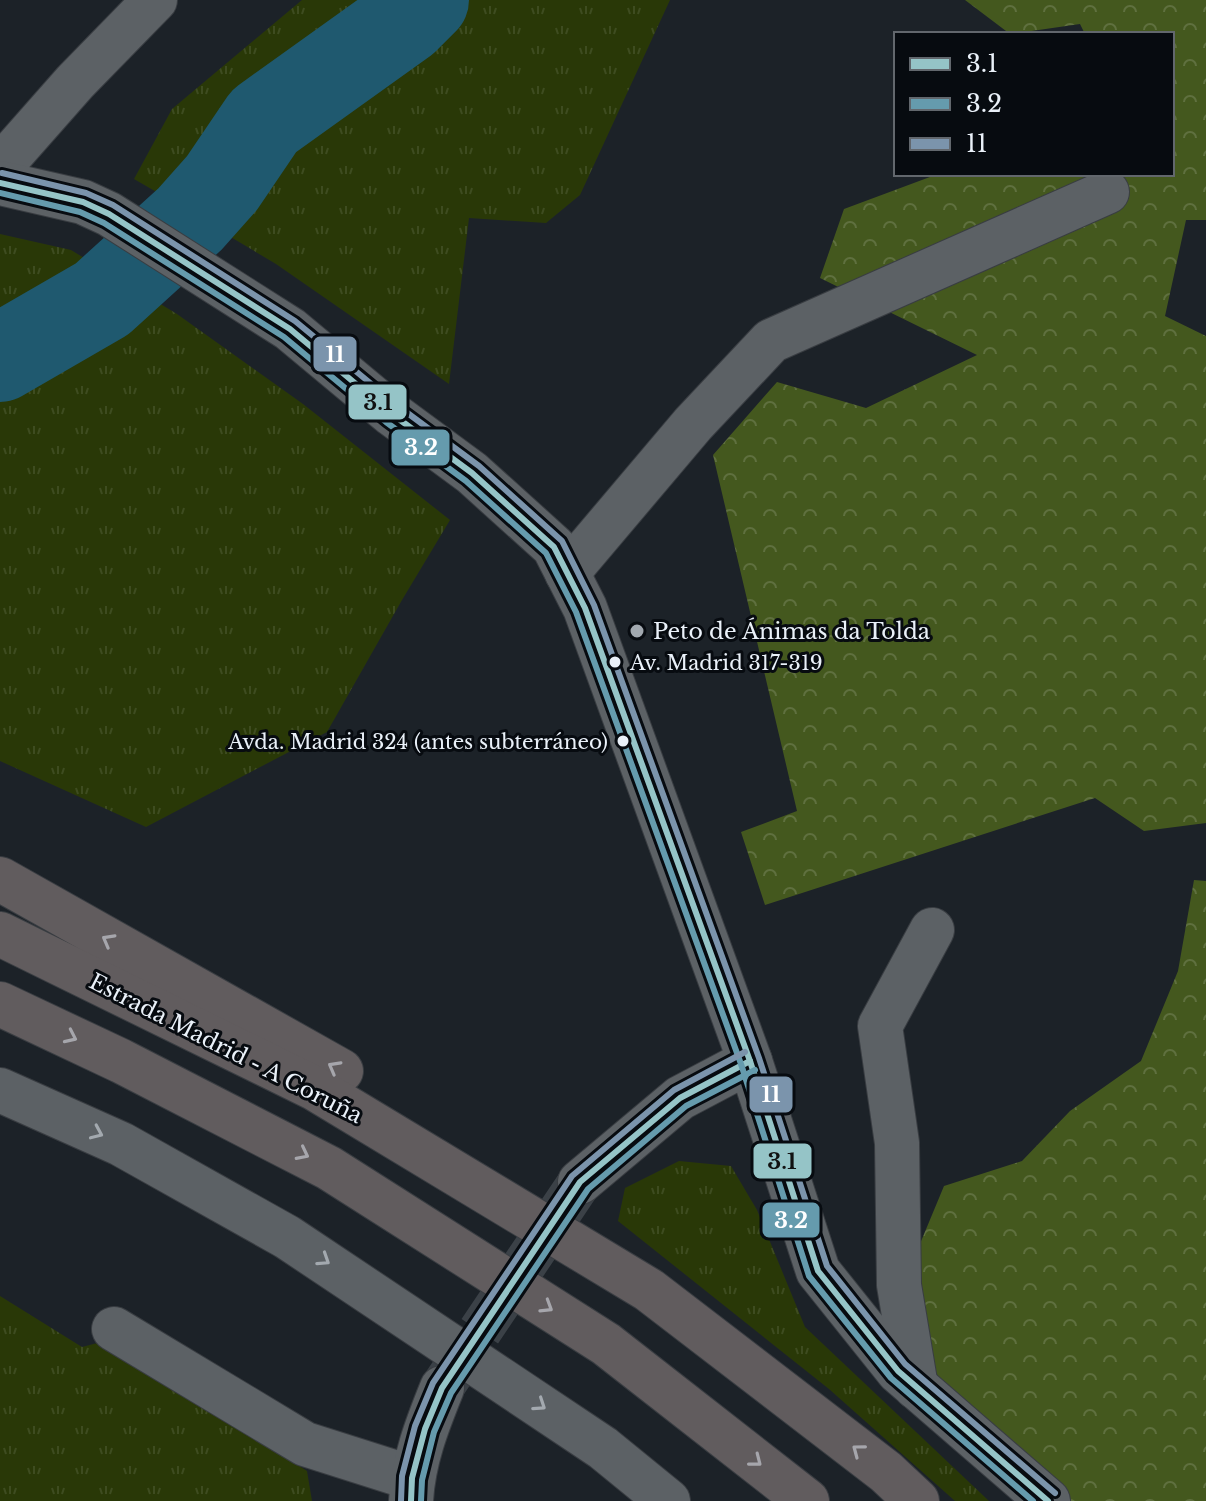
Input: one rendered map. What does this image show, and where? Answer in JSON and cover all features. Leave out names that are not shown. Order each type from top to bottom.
[{"type":"highway","points":[[0,879],[393,1101],[649,1290]]},
{"type":"highway","name":"Estrada Madrid - A Coruña","points":[[0,934],[314,1088],[649,1290],[886,1472],[917,1501]]},
{"type":"highway","points":[[0,1004],[121,1061],[329,1168],[606,1344],[807,1501]]},
{"type":"street","points":[[0,167],[75,82],[155,0]]},
{"type":"street","points":[[0,183],[83,202],[109,214],[254,304],[472,473],[554,547],[585,608],[750,1061],[818,1271],[898,1371],[1048,1501]]},
{"type":"street","points":[[567,573],[693,424],[771,341],[1107,192]]},
{"type":"street","points":[[916,1387],[899,1285],[897,1143],[880,1026],[932,930]]},
{"type":"street","points":[[580,1182],[680,1098],[750,1061]]},
{"type":"street","points":[[0,1090],[121,1144],[287,1237],[603,1448],[668,1501]]},
{"type":"street","points":[[114,1329],[305,1444],[412,1490],[425,1429],[442,1388]]},
{"type":"green space","points":[[302,0],[400,0],[387,13],[349,35],[236,121],[186,209],[134,179],[172,109]]},
{"type":"green space","points":[[444,0],[670,0],[580,195],[546,223],[469,218],[449,384],[276,264],[202,220],[306,99],[367,59]]},
{"type":"green space","points":[[965,0],[1206,0],[1206,220],[1186,220],[1165,316],[1206,336],[1206,823],[1144,831],[1095,798],[765,905],[741,832],[797,811],[713,455],[777,382],[866,408],[977,355],[820,278],[844,209],[933,176],[1174,176],[1174,32],[1084,32],[1080,24],[1007,32]]},
{"type":"green space","points":[[0,234],[71,250],[177,314],[303,404],[450,520],[327,732],[146,827],[0,761]]},
{"type":"green space","points":[[1194,880],[1206,881],[1206,1501],[1065,1501],[885,1328],[944,1186],[1022,1161],[1070,1111],[1141,1061],[1178,971]]},
{"type":"green space","points":[[679,1161],[731,1166],[757,1210],[805,1327],[989,1501],[955,1501],[829,1389],[618,1221],[625,1188]]},
{"type":"green space","points":[[0,1296],[82,1347],[105,1341],[307,1471],[312,1501],[0,1501]]},
{"type":"water","points":[[400,0],[444,0],[367,59],[306,99],[202,220],[186,209],[236,121],[349,35],[387,13]]},
{"type":"waterway","points":[[0,358],[102,299],[190,219],[222,183],[264,121],[405,20],[425,0]]},
{"type":"tunnel","points":[[443,1386],[580,1182]]},
{"type":"transit line","name":"11","points":[[2,173],[86,193],[113,205],[295,321],[398,406],[479,466],[562,541],[594,605],[759,1058],[827,1266],[905,1364],[1055,1493]]},
{"type":"transit line","name":"3.1","points":[[0,183],[83,202],[109,214],[290,329],[392,414],[472,473],[554,547],[585,608],[750,1061],[818,1271],[898,1371],[1048,1501]]},
{"type":"transit line","name":"3.2","points":[[0,193],[80,212],[104,223],[284,337],[386,422],[466,481],[546,553],[576,612],[741,1064],[809,1276],[891,1378],[1033,1501]]},
{"type":"transit line","name":"11","points":[[401,1501],[402,1476],[415,1426],[433,1383],[572,1176],[674,1090],[745,1052]]},
{"type":"transit line","name":"3.1","points":[[411,1501],[412,1478],[425,1429],[442,1388],[580,1182],[680,1098],[750,1061]]},
{"type":"transit line","name":"3.2","points":[[421,1501],[422,1480],[434,1432],[451,1393],[588,1189],[686,1106],[755,1070]]},
{"type":"place","name":"Peto de Ánimas da Tolda","points":[[637,631]]},
{"type":"place","name":"Av. Madrid 317-319","points":[[615,662]]},
{"type":"place","name":"Avda. Madrid 324 (antes subterráneo)","points":[[623,741]]}]
